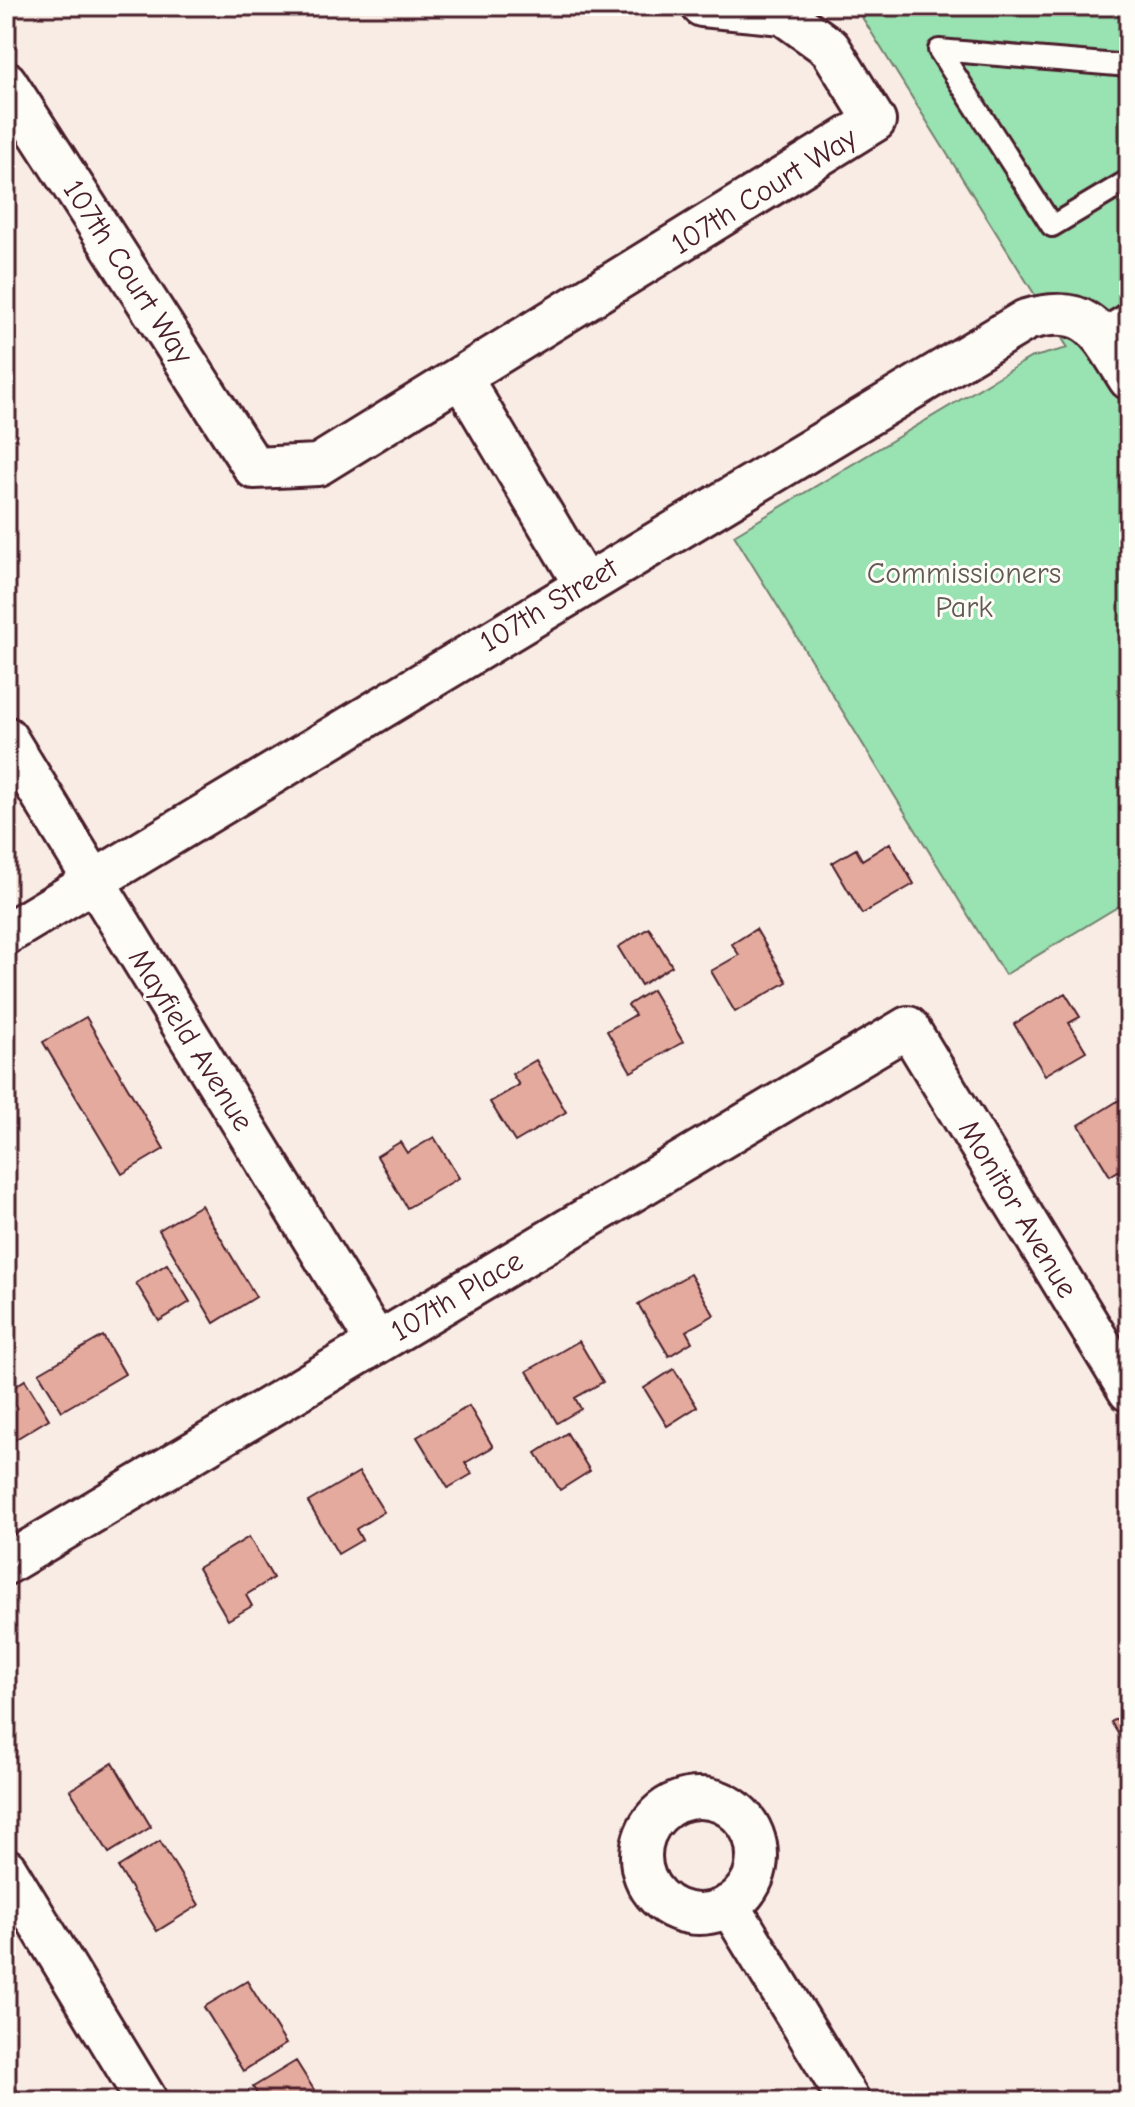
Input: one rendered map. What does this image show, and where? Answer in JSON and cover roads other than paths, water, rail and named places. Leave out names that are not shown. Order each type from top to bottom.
[{"type":"street","name":"107th Court Way","points":[[6,82],[254,468],[318,465],[462,379],[875,121],[830,48],[783,14],[702,6]]},
{"type":"street","name":"107th Street","points":[[6,934],[1026,320],[1060,312],[1114,322]]},
{"type":"street","points":[[1114,322],[1129,379]]},
{"type":"street","points":[[462,379],[584,584]]},
{"type":"street","name":"Mayfield Avenue","points":[[6,737],[377,1343]]},
{"type":"street","name":"107th Place","points":[[6,1564],[908,1027]]},
{"type":"street","name":"Monitor Avenue","points":[[908,1027],[1129,1391]]},
{"type":"street","points":[[6,1869],[147,2101]]},
{"type":"street","points":[[729,1905],[849,2101]]},
{"type":"lane","points":[[1129,66],[939,50],[1052,226],[1129,180]]},
{"type":"park label","name":"Commissioners Park","points":[[964,590]]}]
